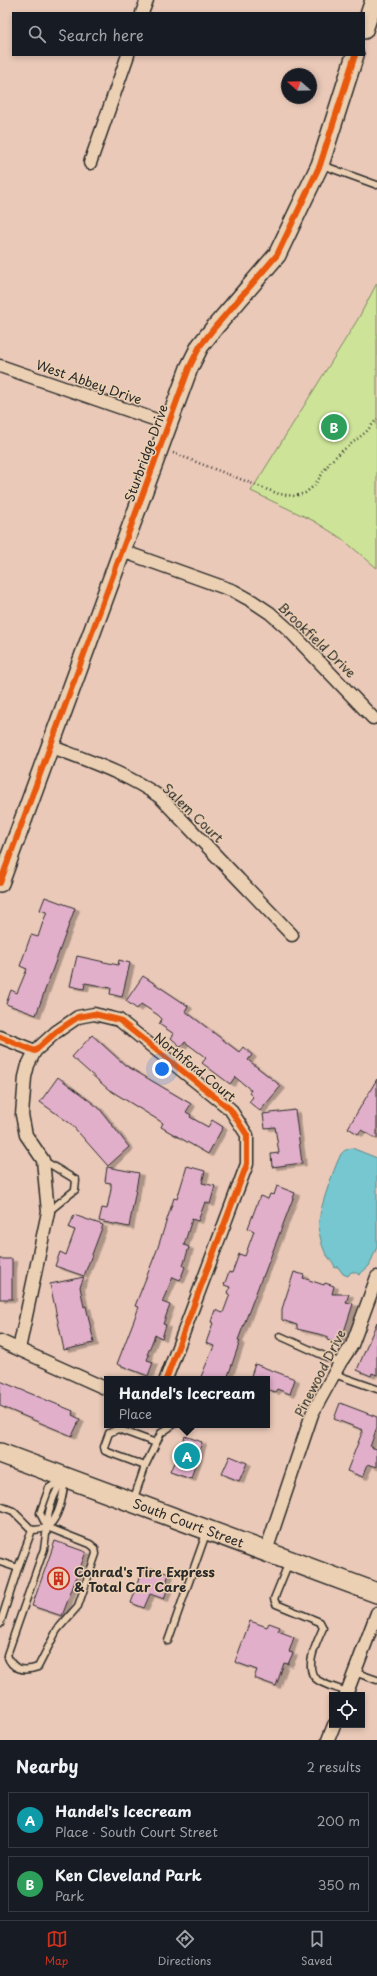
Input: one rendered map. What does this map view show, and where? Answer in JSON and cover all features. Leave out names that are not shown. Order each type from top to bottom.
[{"type":"main road","name":"South Court Street","points":[[0,1454],[377,1592]]},
{"type":"street","points":[[142,12],[147,0]]},
{"type":"street","points":[[365,27],[374,0]]},
{"type":"street","points":[[90,163],[128,56]]},
{"type":"street","name":"Sturbridge Drive","points":[[0,883],[189,368],[200,346],[277,255],[320,165],[355,56]]},
{"type":"street","name":"West Abbey Drive","points":[[0,366],[168,424]]},
{"type":"street","name":"Brookfield Drive","points":[[122,551],[234,591],[258,605],[288,629],[373,718]]},
{"type":"street","name":"Salem Court","points":[[50,746],[121,773],[160,797],[292,935]]},
{"type":"street","name":"Northford Court","points":[[35,1051],[56,1032],[78,1017],[94,1014],[119,1020],[230,1109],[247,1135],[247,1164],[167,1376]]},
{"type":"street","points":[[0,1037],[35,1051],[28,1065],[25,1077],[22,1115],[26,1135],[43,1160],[48,1212],[18,1349]]},
{"type":"street","name":"Pinewood Drive","points":[[266,1551],[312,1414],[340,1363],[352,1345],[377,1277]]},
{"type":"street","points":[[0,1341],[104,1388]]},
{"type":"street","points":[[346,1692],[377,1613]]},
{"type":"street","points":[[328,1740],[333,1728]]},
{"type":"lane","points":[[320,165],[377,185]]},
{"type":"lane","points":[[43,1160],[76,1180],[75,1190],[48,1212]]},
{"type":"lane","points":[[280,1336],[340,1363]]},
{"type":"lane","points":[[334,1374],[377,1389]]},
{"type":"lane","points":[[133,1502],[145,1466],[156,1443],[161,1433],[168,1428]]},
{"type":"lane","points":[[145,1466],[105,1451],[104,1447],[109,1433],[118,1429],[156,1443]]},
{"type":"lane","points":[[47,1527],[40,1513],[49,1488],[65,1477]]},
{"type":"lane","points":[[32,1530],[47,1527],[90,1544],[95,1548],[96,1554],[78,1606],[57,1630],[38,1667],[27,1671],[16,1668],[10,1663],[7,1655],[44,1549],[47,1527],[55,1518],[63,1494],[65,1477]]},
{"type":"lane","points":[[0,1506],[13,1511],[32,1530]]},
{"type":"lane","points":[[0,1624],[32,1530]]},
{"type":"lane","points":[[168,1641],[208,1530]]},
{"type":"lane","points":[[289,1561],[274,1599],[276,1604],[320,1622],[323,1628],[311,1662],[311,1672],[316,1679],[344,1692]]},
{"type":"lane","points":[[0,1562],[18,1568]]},
{"type":"lane","points":[[354,1672],[377,1680]]},
{"type":"path","points":[[159,448],[272,491],[295,496],[306,493],[314,486],[330,462],[366,432],[377,419]]},
{"type":"green space","points":[[377,283],[377,568],[341,538],[314,521],[251,491],[358,319]]},
{"type":"water","points":[[352,1148],[377,1158],[377,1247],[369,1266],[359,1275],[355,1272],[351,1272],[348,1276],[343,1274],[338,1267],[335,1268],[325,1253],[319,1232],[319,1225],[322,1205],[341,1154]]},
{"type":"building","points":[[45,897],[75,908],[36,1015],[6,1004],[11,990],[17,993],[27,969],[20,966],[31,935],[38,937],[47,912],[40,910]]},
{"type":"building","points":[[77,956],[118,965],[119,960],[130,963],[122,997],[110,994],[111,988],[85,983],[84,989],[70,986]]},
{"type":"building","points":[[143,976],[188,1006],[185,1011],[239,1052],[243,1047],[252,1055],[248,1060],[281,1086],[260,1111],[249,1102],[253,1097],[249,1093],[251,1090],[235,1077],[230,1084],[202,1063],[206,1058],[201,1054],[185,1042],[181,1047],[171,1038],[174,1034],[159,1024],[162,1019],[158,1015],[141,1004],[137,1009],[126,1001]]},
{"type":"building","points":[[92,1035],[125,1065],[191,1104],[186,1112],[191,1115],[190,1117],[208,1127],[212,1120],[223,1127],[208,1154],[161,1127],[163,1123],[108,1089],[72,1057]]},
{"type":"building","points":[[58,1077],[99,1108],[129,1147],[108,1166],[71,1124],[40,1102]]},
{"type":"building","points":[[377,1079],[377,1139],[361,1130],[358,1134],[348,1128]]},
{"type":"building","points":[[295,1110],[302,1163],[272,1167],[271,1154],[279,1153],[275,1127],[265,1128],[263,1114]]},
{"type":"building","points":[[187,1166],[205,1171],[202,1183],[215,1186],[210,1204],[205,1202],[198,1221],[192,1219],[184,1245],[189,1247],[183,1266],[185,1267],[180,1280],[173,1277],[162,1302],[170,1305],[163,1324],[166,1325],[162,1338],[155,1335],[147,1355],[149,1355],[147,1360],[153,1362],[148,1376],[117,1364],[139,1307],[135,1306],[157,1250],[174,1198],[177,1199]]},
{"type":"building","points":[[107,1167],[139,1173],[129,1227],[99,1221],[102,1208],[107,1209],[111,1189],[111,1183],[105,1182]]},
{"type":"building","points":[[277,1186],[295,1193],[238,1340],[240,1341],[228,1376],[201,1376],[214,1346],[206,1343],[213,1323],[211,1322],[215,1310],[223,1313],[230,1294],[228,1293],[230,1287],[224,1285],[229,1272],[232,1273],[239,1254],[245,1256],[254,1231],[248,1228],[260,1196],[268,1199],[270,1194],[274,1195]]},
{"type":"building","points":[[74,1215],[103,1225],[84,1276],[55,1266],[60,1252],[66,1255],[75,1230],[69,1228]]},
{"type":"building","points":[[0,1259],[12,1259],[12,1299],[0,1299]]},
{"type":"building","points":[[294,1272],[304,1275],[303,1278],[324,1285],[325,1283],[334,1286],[332,1294],[349,1294],[346,1302],[353,1304],[340,1344],[327,1340],[327,1336],[297,1329],[297,1325],[282,1320],[282,1309]]},
{"type":"building","points":[[84,1277],[80,1287],[84,1307],[86,1306],[94,1343],[64,1350],[50,1284]]},
{"type":"building","points":[[377,1322],[377,1375],[372,1373],[371,1376],[357,1370]]},
{"type":"building","points":[[255,1364],[295,1379],[290,1394],[277,1389],[275,1392],[270,1390],[270,1376],[251,1376]]},
{"type":"building","points":[[0,1381],[73,1411],[72,1415],[80,1419],[72,1436],[0,1406]]},
{"type":"building","points":[[340,1403],[377,1417],[377,1427],[370,1447],[377,1449],[377,1467],[368,1464],[363,1477],[347,1471],[363,1430],[334,1419]]},
{"type":"building","points":[[185,1436],[202,1442],[191,1479],[170,1472]]},
{"type":"building","points":[[230,1456],[247,1463],[239,1481],[222,1474]]},
{"type":"building","name":"Conrad's Tire Express & Total Car Care","points":[[55,1541],[86,1552],[62,1616],[32,1606]]},
{"type":"building","points":[[151,1568],[169,1574],[166,1583],[169,1584],[164,1599],[150,1594],[144,1608],[131,1603],[143,1569],[149,1571]]},
{"type":"building","points":[[250,1621],[267,1627],[269,1623],[280,1627],[278,1631],[294,1637],[289,1652],[293,1653],[288,1664],[284,1663],[276,1686],[254,1678],[257,1670],[235,1662]]},
{"type":"cycle path","points":[[0,883],[189,368],[200,346],[277,255],[320,165],[355,56]]},
{"type":"cycle path","points":[[0,1037],[35,1051],[56,1032],[78,1017],[94,1014],[119,1020],[230,1109],[247,1135],[247,1164],[167,1376]]},
{"type":"place","name":"Ken Cleveland Park","points":[[334,427]]},
{"type":"place","name":"Handel's Icecream","points":[[187,1456]]},
{"type":"place","name":"Conrad's Tire Express & Total Car Care","points":[[59,1579]]}]
